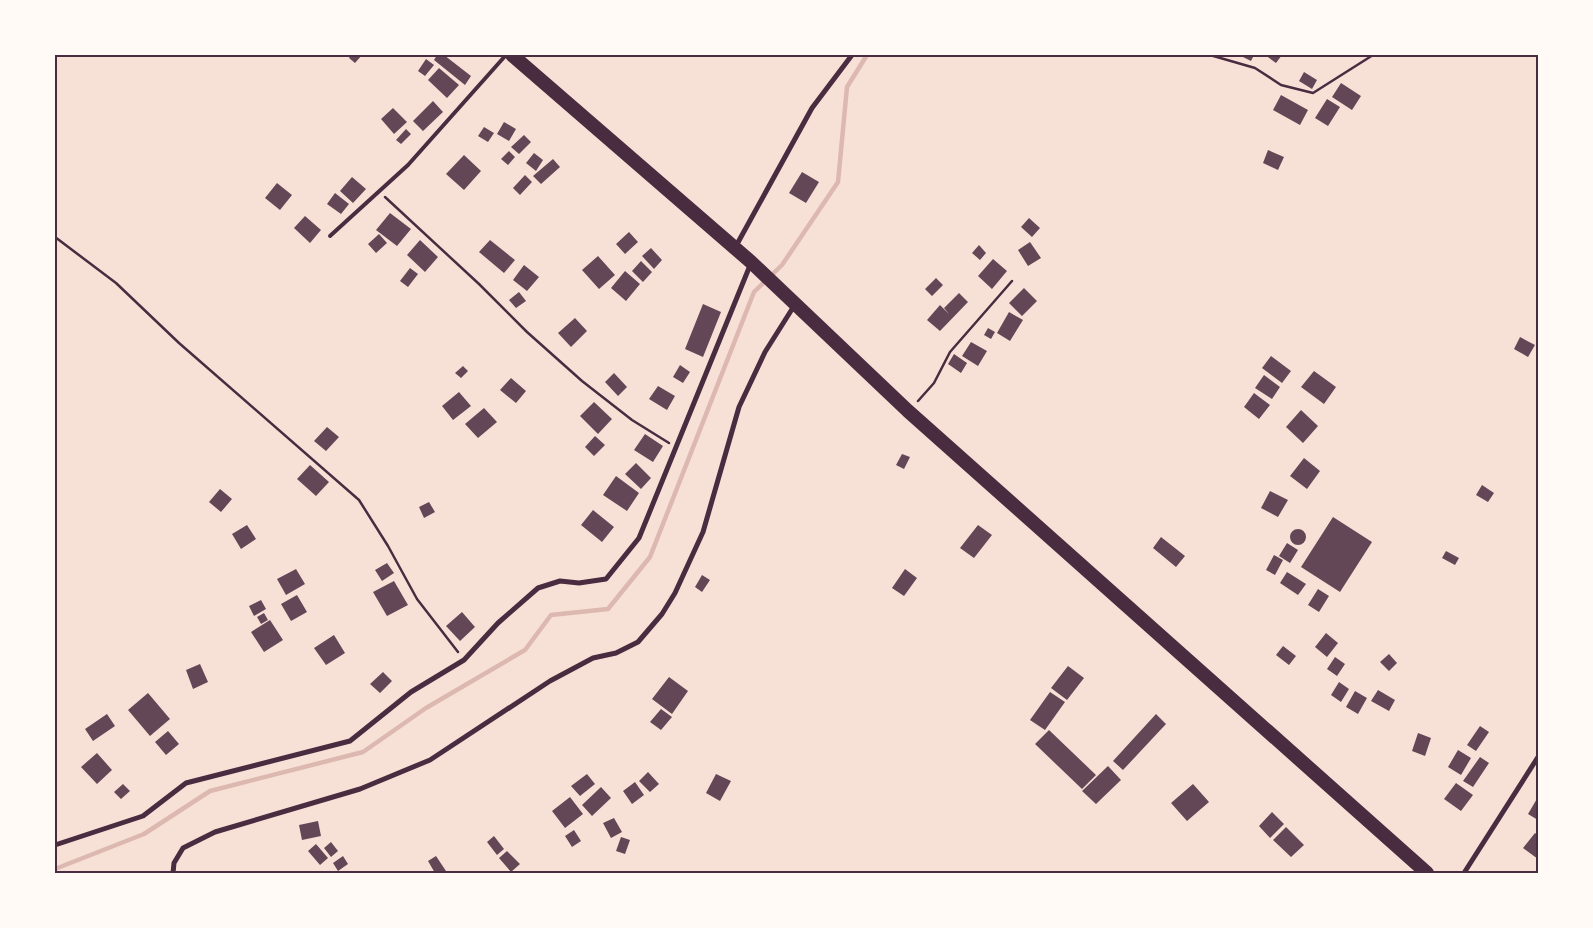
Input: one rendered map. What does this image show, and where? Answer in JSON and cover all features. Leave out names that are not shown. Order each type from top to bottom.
[{"type":"highway","points":[[512,55],[755,266],[908,411],[1427,873]]},
{"type":"street","points":[[734,248],[812,108],[852,55]]},
{"type":"street","points":[[55,845],[144,816],[186,783],[350,741],[411,692],[464,660],[498,623],[538,588],[560,581],[579,583],[606,579],[639,538],[755,266]]},
{"type":"street","points":[[173,873],[174,863],[184,848],[214,832],[360,789],[430,760],[550,681],[593,658],[616,653],[638,642],[662,614],[675,593],[703,532],[739,407],[791,300]]},
{"type":"street","points":[[1464,873],[1538,757]]},
{"type":"lane","points":[[330,236],[379,192],[431,140],[506,55]]},
{"type":"path","points":[[1210,55],[1255,68],[1281,85],[1313,93],[1372,55]]},
{"type":"path","points":[[379,192],[479,284],[527,332],[582,381],[632,420],[676,448]]},
{"type":"path","points":[[55,237],[116,283],[180,344],[359,500],[388,546],[417,599],[464,660]]},
{"type":"path","points":[[908,411],[934,383],[950,352],[1012,281]]},
{"type":"building","points":[[351,55],[362,55],[355,63],[349,58]]},
{"type":"building","points":[[437,55],[444,55],[471,76],[465,85],[434,60]]},
{"type":"building","points":[[1239,55],[1254,55],[1251,61]]},
{"type":"building","points":[[1265,55],[1282,55],[1276,63]]},
{"type":"building","points":[[426,59],[434,65],[425,76],[418,71]]},
{"type":"building","points":[[439,68],[459,85],[447,98],[428,80]]},
{"type":"building","points":[[1304,72],[1317,80],[1312,89],[1299,81]]},
{"type":"building","points":[[1341,83],[1361,96],[1352,110],[1332,97]]},
{"type":"building","points":[[1281,95],[1308,110],[1300,125],[1273,110]]},
{"type":"building","points":[[1327,99],[1340,107],[1328,126],[1315,118]]},
{"type":"building","points":[[433,101],[443,112],[423,131],[413,121]]},
{"type":"building","points":[[393,108],[407,122],[394,134],[381,119]]},
{"type":"building","points":[[504,122],[516,129],[509,141],[497,134]]},
{"type":"building","points":[[484,127],[494,133],[488,142],[478,136]]},
{"type":"building","points":[[406,129],[411,134],[401,144],[396,140]]},
{"type":"building","points":[[524,135],[531,142],[519,154],[511,147]]},
{"type":"building","points":[[1268,150],[1284,157],[1278,170],[1263,163]]},
{"type":"building","points":[[509,151],[515,157],[508,165],[501,159]]},
{"type":"building","points":[[534,153],[543,160],[536,171],[526,163]]},
{"type":"building","points":[[464,155],[481,171],[464,190],[446,174]]},
{"type":"building","points":[[553,159],[560,167],[541,184],[533,176]]},
{"type":"building","points":[[802,172],[819,182],[806,203],[789,193]]},
{"type":"building","points":[[525,175],[532,182],[520,195],[513,188]]},
{"type":"building","points":[[352,177],[366,189],[353,203],[340,191]]},
{"type":"building","points":[[277,183],[292,195],[280,210],[265,198]]},
{"type":"building","points":[[335,193],[349,204],[341,214],[327,204]]},
{"type":"building","points":[[390,213],[411,229],[397,246],[376,230]]},
{"type":"building","points":[[305,216],[321,230],[310,243],[294,228]]},
{"type":"building","points":[[1029,218],[1040,228],[1032,237],[1021,227]]},
{"type":"building","points":[[629,232],[638,242],[625,254],[616,244]]},
{"type":"building","points":[[379,234],[387,243],[376,253],[368,244]]},
{"type":"building","points":[[420,240],[438,257],[425,272],[407,255]]},
{"type":"building","points":[[490,240],[515,260],[504,273],[479,252]]},
{"type":"building","points":[[1030,242],[1041,258],[1028,266],[1018,250]]},
{"type":"building","points":[[979,245],[986,253],[980,260],[972,253]]},
{"type":"building","points":[[651,248],[662,260],[654,269],[642,256]]},
{"type":"building","points":[[598,256],[615,275],[599,289],[582,270]]},
{"type":"building","points":[[993,259],[1007,271],[992,289],[978,276]]},
{"type":"building","points":[[641,261],[652,272],[643,282],[632,271]]},
{"type":"building","points":[[524,265],[539,277],[527,291],[513,280]]},
{"type":"building","points":[[410,268],[418,274],[408,287],[400,281]]},
{"type":"building","points":[[625,271],[640,284],[626,301],[611,288]]},
{"type":"building","points":[[936,278],[943,285],[932,296],[925,289]]},
{"type":"building","points":[[1024,288],[1037,301],[1022,316],[1009,303]]},
{"type":"building","points":[[519,292],[526,301],[516,308],[509,300]]},
{"type":"building","points":[[959,293],[968,302],[940,331],[927,320],[940,305],[949,314],[944,308]]},
{"type":"building","points":[[703,304],[721,312],[703,357],[685,349]]},
{"type":"building","points":[[1009,312],[1023,320],[1010,341],[997,333]]},
{"type":"building","points":[[575,318],[587,331],[571,347],[558,333]]},
{"type":"building","points":[[988,328],[995,332],[991,339],[984,335]]},
{"type":"building","points":[[1520,337],[1535,345],[1528,357],[1514,349]]},
{"type":"building","points":[[971,342],[987,351],[978,366],[962,356]]},
{"type":"building","points":[[954,354],[967,363],[961,373],[948,364]]},
{"type":"building","points":[[1271,356],[1291,371],[1282,383],[1262,368]]},
{"type":"building","points":[[680,365],[690,372],[683,383],[673,377]]},
{"type":"building","points":[[463,366],[468,371],[461,378],[455,373]]},
{"type":"building","points":[[1314,371],[1336,387],[1324,404],[1301,387]]},
{"type":"building","points":[[614,373],[627,387],[618,396],[605,382]]},
{"type":"building","points":[[1264,375],[1280,387],[1272,399],[1255,388]]},
{"type":"building","points":[[511,378],[526,391],[516,403],[500,390]]},
{"type":"building","points":[[658,386],[675,396],[667,410],[649,399]]},
{"type":"building","points":[[459,392],[471,406],[453,420],[442,406]]},
{"type":"building","points":[[1254,393],[1270,405],[1259,419],[1244,407]]},
{"type":"building","points":[[594,402],[612,419],[598,434],[580,416]]},
{"type":"building","points":[[484,408],[497,422],[478,438],[465,424]]},
{"type":"building","points":[[1301,410],[1318,426],[1303,443],[1286,427]]},
{"type":"building","points":[[327,427],[339,437],[326,451],[314,441]]},
{"type":"building","points":[[645,434],[663,446],[653,462],[634,450]]},
{"type":"building","points":[[595,436],[605,445],[594,456],[585,447]]},
{"type":"building","points":[[902,454],[910,457],[904,469],[896,465]]},
{"type":"building","points":[[1304,458],[1320,471],[1307,489],[1290,476]]},
{"type":"building","points":[[636,463],[651,478],[641,489],[625,474]]},
{"type":"building","points":[[310,465],[329,482],[316,496],[297,479]]},
{"type":"building","points":[[616,476],[639,493],[627,511],[603,495]]},
{"type":"building","points":[[1482,485],[1494,493],[1488,502],[1476,495]]},
{"type":"building","points":[[220,489],[232,499],[221,512],[209,502]]},
{"type":"building","points":[[1270,491],[1288,500],[1278,517],[1261,508]]},
{"type":"building","points":[[429,502],[435,512],[424,518],[419,507]]},
{"type":"building","points":[[593,510],[614,527],[602,542],[581,525]]},
{"type":"building","points":[[1333,517],[1372,542],[1340,592],[1301,567]]},
{"type":"building","points":[[247,525],[256,539],[241,549],[232,534]]},
{"type":"building","points":[[978,525],[992,535],[974,558],[960,548]]},
{"type":"building","points":[[1298,529],[1306,537],[1298,545],[1290,537]]},
{"type":"building","points":[[1161,537],[1185,556],[1176,567],[1153,548]]},
{"type":"building","points":[[1287,543],[1298,550],[1290,563],[1279,556]]},
{"type":"building","points":[[1446,551],[1459,558],[1455,565],[1442,558]]},
{"type":"building","points":[[1274,555],[1283,560],[1275,575],[1266,570]]},
{"type":"building","points":[[387,563],[394,573],[382,581],[375,570]]},
{"type":"building","points":[[296,569],[305,584],[286,595],[277,579]]},
{"type":"building","points":[[905,569],[917,578],[904,596],[892,588]]},
{"type":"building","points":[[1287,572],[1306,584],[1298,595],[1280,583]]},
{"type":"building","points":[[702,575],[710,580],[702,592],[695,587]]},
{"type":"building","points":[[394,581],[408,605],[387,616],[373,592]]},
{"type":"building","points":[[1318,589],[1329,596],[1319,612],[1308,605]]},
{"type":"building","points":[[297,595],[307,612],[291,621],[281,604]]},
{"type":"building","points":[[261,600],[266,609],[254,616],[249,606]]},
{"type":"building","points":[[462,612],[475,627],[460,641],[446,626]]},
{"type":"building","points":[[264,613],[268,620],[261,624],[257,617]]},
{"type":"building","points":[[270,620],[283,640],[264,652],[251,632]]},
{"type":"building","points":[[1326,633],[1338,643],[1327,657],[1315,647]]},
{"type":"building","points":[[334,635],[345,653],[326,665],[314,648]]},
{"type":"building","points":[[1283,646],[1296,656],[1289,665],[1276,655]]},
{"type":"building","points":[[1389,654],[1397,663],[1389,671],[1380,662]]},
{"type":"building","points":[[1335,657],[1345,664],[1337,676],[1327,669]]},
{"type":"building","points":[[200,664],[208,682],[193,689],[186,670]]},
{"type":"building","points":[[1068,666],[1084,678],[1067,700],[1051,688]]},
{"type":"building","points":[[383,672],[392,681],[380,693],[370,684]]},
{"type":"building","points":[[669,677],[688,691],[672,714],[652,699]]},
{"type":"building","points":[[1339,682],[1349,689],[1341,702],[1331,695]]},
{"type":"building","points":[[1378,690],[1395,700],[1389,711],[1371,701]]},
{"type":"building","points":[[1355,691],[1367,698],[1358,714],[1346,707]]},
{"type":"building","points":[[1050,692],[1065,702],[1045,730],[1030,720]]},
{"type":"building","points":[[148,693],[170,719],[150,736],[128,710]]},
{"type":"building","points":[[661,709],[672,717],[661,730],[650,722]]},
{"type":"building","points":[[107,714],[115,726],[93,741],[85,729]]},
{"type":"building","points":[[1156,714],[1166,724],[1123,770],[1113,761]]},
{"type":"building","points":[[1480,726],[1489,732],[1476,751],[1467,745]]},
{"type":"building","points":[[1049,730],[1096,775],[1082,789],[1035,744]]},
{"type":"building","points":[[168,731],[179,744],[166,755],[155,742]]},
{"type":"building","points":[[1418,733],[1431,738],[1425,756],[1412,751]]},
{"type":"building","points":[[1458,750],[1471,758],[1461,775],[1448,767]]},
{"type":"building","points":[[97,753],[112,770],[97,784],[81,767]]},
{"type":"building","points":[[1480,757],[1489,763],[1473,787],[1463,781]]},
{"type":"building","points":[[1108,766],[1121,780],[1096,804],[1082,791]]},
{"type":"building","points":[[648,772],[659,784],[650,792],[639,781]]},
{"type":"building","points":[[587,774],[595,784],[580,796],[571,786]]},
{"type":"building","points":[[716,774],[731,781],[720,801],[706,793]]},
{"type":"building","points":[[635,782],[644,795],[632,804],[623,791]]},
{"type":"building","points":[[1456,783],[1473,795],[1461,811],[1444,799]]},
{"type":"building","points":[[123,784],[130,791],[121,799],[114,792]]},
{"type":"building","points":[[1193,784],[1209,802],[1187,821],[1171,803]]},
{"type":"building","points":[[601,787],[611,798],[592,816],[582,805]]},
{"type":"building","points":[[570,797],[583,814],[565,828],[552,811]]},
{"type":"building","points":[[1538,797],[1538,820],[1528,814]]},
{"type":"building","points":[[1272,812],[1284,824],[1270,838],[1259,826]]},
{"type":"building","points":[[614,818],[622,832],[611,838],[603,823]]},
{"type":"building","points":[[318,821],[321,836],[302,840],[299,825]]},
{"type":"building","points":[[1286,827],[1304,845],[1291,857],[1273,840]]},
{"type":"building","points":[[574,830],[581,841],[572,847],[565,836]]},
{"type":"building","points":[[1535,833],[1538,835],[1538,859],[1523,848]]},
{"type":"building","points":[[494,836],[504,849],[497,855],[487,842]]},
{"type":"building","points":[[621,837],[630,840],[625,854],[616,851]]},
{"type":"building","points":[[331,842],[338,851],[331,857],[324,848]]},
{"type":"building","points":[[316,844],[328,858],[320,865],[308,851]]},
{"type":"building","points":[[507,851],[520,864],[511,872],[499,858]]},
{"type":"building","points":[[343,856],[348,864],[338,871],[333,863]]},
{"type":"building","points":[[436,856],[446,871],[443,873],[435,873],[428,861]]},
{"type":"waterway","points":[[55,869],[144,834],[210,791],[363,752],[426,708],[525,650],[551,615],[608,609],[650,557],[754,292],[782,265],[838,182],[847,87],[867,55]]}]
